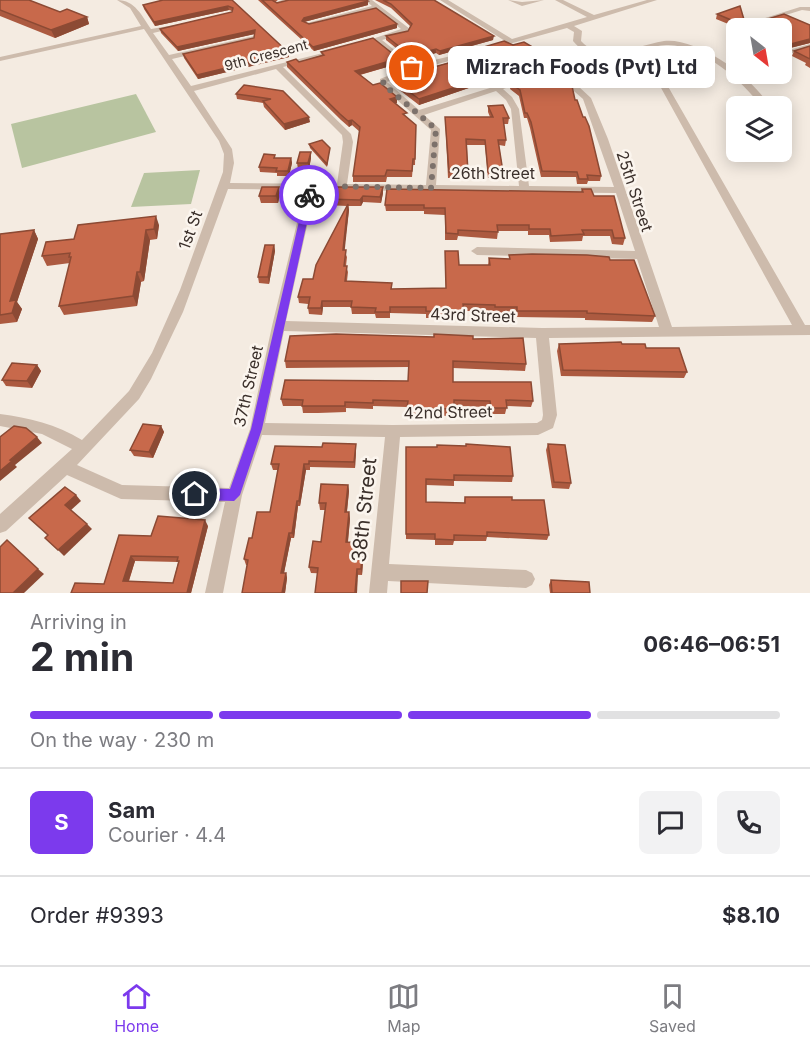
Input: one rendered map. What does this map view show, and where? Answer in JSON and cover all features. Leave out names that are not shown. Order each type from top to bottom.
[{"type":"street","name":"1st St","points":[[0,525],[65,467],[134,395],[143,382],[160,351],[182,298],[224,186],[228,147],[147,29],[138,6],[120,0]]},
{"type":"street","points":[[277,3],[291,0]]},
{"type":"street","points":[[443,0],[511,42]]},
{"type":"street","points":[[511,0],[522,4],[541,0]]},
{"type":"street","points":[[558,0],[592,17]]},
{"type":"street","points":[[489,48],[654,0]]},
{"type":"street","points":[[309,24],[373,2],[406,28],[401,32],[355,46]]},
{"type":"street","points":[[769,18],[797,9],[810,9]]},
{"type":"street","points":[[0,59],[195,21]]},
{"type":"street","points":[[568,25],[578,31],[577,41],[598,55],[614,55],[666,44],[681,46],[709,56],[728,68],[759,96]]},
{"type":"street","points":[[168,58],[251,38]]},
{"type":"street","points":[[376,40],[412,68]]},
{"type":"street","points":[[792,51],[810,46]]},
{"type":"street","name":"9th Crescent","points":[[190,89],[344,49]]},
{"type":"street","points":[[431,188],[436,133],[433,125],[384,85],[383,81],[412,68],[478,51]]},
{"type":"street","points":[[614,55],[623,57],[658,76],[805,330]]},
{"type":"street","points":[[278,66],[346,134],[348,142],[342,186]]},
{"type":"street","name":"25th Street","points":[[496,88],[540,74],[556,73],[569,80],[587,98],[667,332]]},
{"type":"street","points":[[417,114],[496,88],[509,99],[515,109],[524,189]]},
{"type":"street","name":"26th Street","points":[[224,186],[619,190]]},
{"type":"street","name":"37th Street","points":[[214,593],[234,495],[256,429],[311,186]]},
{"type":"street","points":[[477,251],[640,255]]},
{"type":"street","name":"43rd Street","points":[[278,326],[542,333],[805,330]]},
{"type":"street","name":"42nd Street","points":[[256,429],[393,431],[538,429],[548,424],[550,406],[542,333]]},
{"type":"street","points":[[0,420],[38,425],[82,447]]},
{"type":"street","name":"38th Street","points":[[378,593],[393,431]]},
{"type":"street","points":[[65,467],[121,492],[234,495]]},
{"type":"street","points":[[379,572],[526,579]]},
{"type":"green space","points":[[136,94],[156,132],[22,168],[11,124]]},
{"type":"green space","points":[[200,170],[191,204],[131,207],[144,173]]},
{"type":"building","points":[[0,0],[29,0],[60,12],[67,9],[87,17],[51,30],[0,10]]},
{"type":"building","points":[[163,0],[232,0],[289,53],[197,75],[183,54],[254,38],[255,30],[177,47],[160,29],[232,12],[233,8],[228,6],[154,22],[143,5]]},
{"type":"building","points":[[262,0],[272,0],[277,3],[289,0],[366,0],[368,1],[304,18],[302,21],[309,24],[376,8],[397,24],[313,47]]},
{"type":"building","points":[[383,0],[434,0],[494,36],[440,51],[436,49],[411,56],[386,36],[408,31],[412,24],[391,4]]},
{"type":"building","points":[[740,6],[744,18],[726,18],[717,14]]},
{"type":"building","points":[[784,14],[810,25],[810,39],[792,44],[792,18],[771,18]]},
{"type":"building","points":[[373,38],[403,62],[392,66],[386,62],[355,71],[373,85],[380,83],[397,97],[390,99],[407,113],[403,114],[416,125],[415,159],[413,159],[412,171],[387,170],[385,176],[353,176],[360,127],[340,114],[287,62],[296,59],[299,62],[324,55],[321,52]]},
{"type":"building","points":[[504,41],[513,45],[524,42],[558,62],[534,61],[540,65],[501,77],[496,74],[419,99],[392,79],[405,76],[401,73],[416,67],[422,65],[427,69],[456,61],[450,57]]},
{"type":"building","points":[[810,46],[810,59],[794,51]]},
{"type":"building","points":[[549,71],[572,86],[575,100],[589,126],[601,176],[587,175],[588,179],[579,179],[577,172],[542,171],[531,122],[525,113],[520,90],[511,84]]},
{"type":"building","points":[[244,85],[283,91],[309,117],[284,124],[263,101],[271,99],[236,94]]},
{"type":"building","points":[[503,105],[509,118],[503,118],[506,140],[498,140],[503,172],[488,172],[485,140],[466,139],[468,172],[449,172],[445,117],[493,117],[488,106]]},
{"type":"building","points":[[322,140],[330,148],[327,164],[309,144]]},
{"type":"building","points":[[300,152],[311,152],[308,163],[297,163]]},
{"type":"building","points":[[264,154],[275,155],[274,158],[291,158],[288,171],[259,167]]},
{"type":"building","points":[[262,187],[279,187],[276,196],[259,196]]},
{"type":"building","points":[[327,187],[383,187],[380,197],[363,196],[360,200],[324,199]]},
{"type":"building","points":[[387,189],[583,192],[582,189],[591,189],[594,196],[614,196],[625,238],[614,238],[612,230],[582,230],[584,234],[551,236],[550,229],[529,229],[529,225],[497,225],[498,232],[458,230],[458,234],[446,233],[445,208],[424,208],[424,205],[385,205]]},
{"type":"building","points":[[348,204],[343,250],[346,250],[345,281],[392,283],[391,289],[446,288],[445,251],[458,251],[459,265],[490,265],[489,258],[510,259],[509,255],[609,257],[610,260],[634,260],[655,316],[587,313],[587,311],[517,311],[517,307],[463,304],[464,312],[426,311],[426,307],[390,307],[390,312],[375,312],[376,308],[351,307],[352,301],[322,301],[321,308],[308,308],[310,297],[298,297],[303,279],[313,279],[316,265]]},
{"type":"building","points":[[156,216],[154,229],[146,230],[140,272],[137,272],[133,296],[59,306],[71,257],[69,257],[70,253],[42,256],[46,242],[74,239],[78,225]]},
{"type":"building","points":[[34,230],[10,301],[16,300],[12,313],[0,315],[0,234]]},
{"type":"building","points":[[265,245],[274,245],[268,277],[258,277]]},
{"type":"building","points":[[336,334],[434,337],[434,334],[473,336],[473,339],[523,338],[526,364],[453,361],[453,382],[531,382],[533,401],[506,400],[507,408],[491,408],[490,401],[454,400],[454,409],[407,408],[408,401],[373,400],[373,403],[345,402],[345,406],[302,406],[303,400],[281,399],[285,380],[408,381],[409,361],[285,361],[290,336]]},
{"type":"building","points":[[621,342],[622,344],[645,344],[646,348],[679,348],[687,372],[563,370],[559,344]]},
{"type":"building","points":[[12,363],[37,365],[27,381],[2,380]]},
{"type":"building","points":[[143,424],[161,426],[149,452],[130,450]]},
{"type":"building","points":[[14,426],[26,428],[37,437],[0,471],[0,437]]},
{"type":"building","points":[[323,443],[356,444],[354,462],[309,461],[309,464],[304,464],[299,501],[297,501],[292,533],[289,533],[281,573],[286,573],[282,593],[242,593],[248,560],[244,559],[249,538],[252,538],[257,512],[270,512],[279,464],[271,464],[275,446],[322,447]]},
{"type":"building","points":[[466,444],[510,447],[513,476],[454,475],[454,480],[426,479],[426,502],[465,503],[465,497],[544,500],[549,535],[487,532],[487,536],[454,535],[454,540],[435,539],[435,534],[406,534],[406,447],[466,446]]},
{"type":"building","points":[[548,444],[565,445],[571,483],[554,482]]},
{"type":"building","points":[[321,484],[348,485],[345,512],[349,512],[346,542],[363,543],[361,569],[357,569],[355,593],[315,593],[318,568],[309,567],[313,541],[321,542],[326,503],[319,503]]},
{"type":"building","points":[[65,487],[76,495],[65,505],[87,524],[58,550],[45,538],[48,535],[29,518]]},
{"type":"building","points":[[158,516],[205,520],[187,593],[71,593],[75,583],[104,584],[119,535],[151,536]],"holes":[[[131,556],[178,557],[173,583],[123,581]]]},
{"type":"building","points":[[7,540],[38,569],[13,593],[0,593],[0,547]]},
{"type":"building","points":[[551,580],[589,582],[590,593],[552,593]]},
{"type":"building","points":[[401,581],[428,581],[427,593],[401,593]]},
{"type":"way so far","points":[[309,195],[311,186],[431,188],[436,129],[384,85],[383,81],[412,68]]},
{"type":"place","name":"Mizrach Foods (Pvt) Ltd","points":[[412,68]]},
{"type":"route","points":[[195,494],[234,495],[256,429],[309,195]]}]
